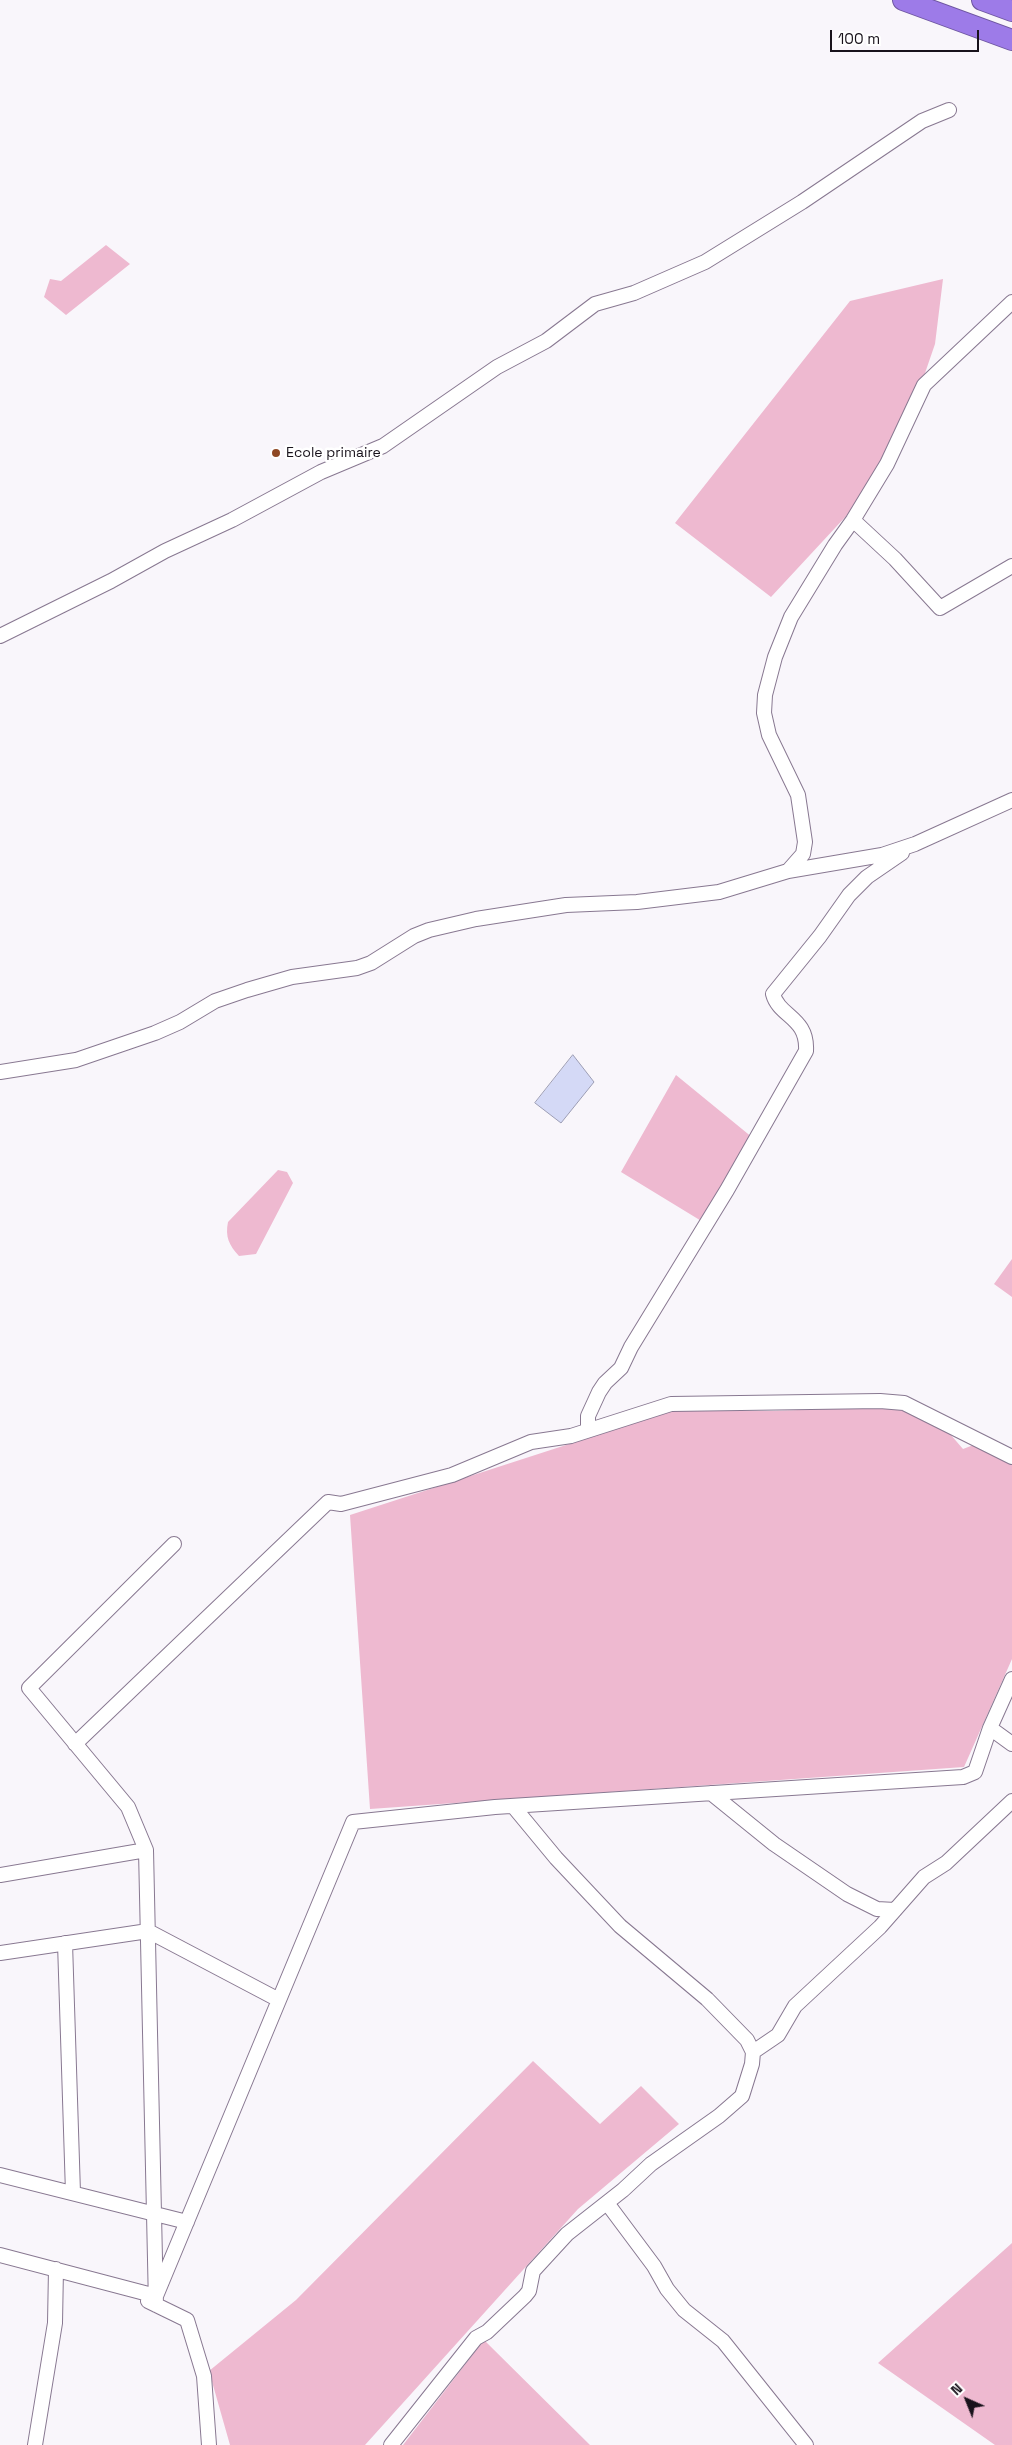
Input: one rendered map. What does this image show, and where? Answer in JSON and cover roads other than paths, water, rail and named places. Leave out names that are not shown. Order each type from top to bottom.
[{"type":"highway","points":[[903,0],[1012,40]]},
{"type":"highway","points":[[982,0],[1012,11]]},
{"type":"street","points":[[0,636],[111,581],[165,551],[232,520],[321,472],[382,446],[498,367],[546,341],[595,304],[634,293],[705,262],[802,202],[922,122],[950,110]]},
{"type":"street","points":[[788,871],[802,854],[805,842],[798,795],[769,735],[764,714],[765,695],[775,657],[791,617],[887,464],[924,385],[1012,302]]},
{"type":"street","points":[[853,520],[895,559],[940,608],[1012,566]]},
{"type":"street","points":[[0,1072],[76,1060],[155,1033],[180,1022],[215,1001],[247,990],[292,977],[364,966],[414,936],[439,928],[476,919],[566,905],[637,902],[719,892],[788,871],[882,855],[915,844],[1012,800]]},
{"type":"street","points":[[588,1430],[588,1416],[604,1383],[621,1368],[727,1190],[806,1051],[805,1036],[801,1026],[774,998],[773,994],[820,936],[849,895],[867,877],[915,844]]},
{"type":"street","points":[[75,1744],[328,1502],[341,1504],[452,1475],[531,1442],[571,1436],[671,1404],[880,1401],[904,1403],[1012,1457]]},
{"type":"street","points":[[152,2300],[154,2214],[146,1850],[128,1807],[29,1688],[174,1544]]},
{"type":"street","points":[[152,2300],[187,2222],[353,1822],[513,1806],[963,1777],[975,1772],[990,1728],[1012,1679]]},
{"type":"street","points":[[990,1728],[1012,1744]]},
{"type":"street","points":[[711,1793],[774,1844],[847,1894],[877,1909],[894,1910]]},
{"type":"street","points":[[753,2052],[778,2034],[795,2006],[880,1927],[924,1877],[946,1863],[1012,1801]]},
{"type":"street","points":[[391,2445],[476,2338],[487,2332],[525,2296],[533,2271],[538,2264],[567,2234],[607,2203],[651,2164],[719,2116],[742,2096],[752,2064],[753,2052],[747,2040],[707,1999],[620,1926],[556,1858],[513,1806]]},
{"type":"street","points":[[0,1875],[146,1850]]},
{"type":"street","points":[[0,1953],[148,1931],[279,2000]]},
{"type":"street","points":[[65,1943],[73,2193]]},
{"type":"street","points":[[0,2175],[187,2222]]},
{"type":"street","points":[[607,2203],[654,2266],[667,2289],[684,2310],[723,2341],[806,2445]]},
{"type":"street","points":[[0,2254],[56,2269],[152,2300],[187,2320],[204,2376],[209,2445]]},
{"type":"street","points":[[35,2445],[55,2324],[56,2269]]},
{"type":"water","points":[[573,1055],[594,1082],[561,1123],[535,1103]]},
{"type":"place","name":"Ecole primaire","points":[[276,453]]}]
